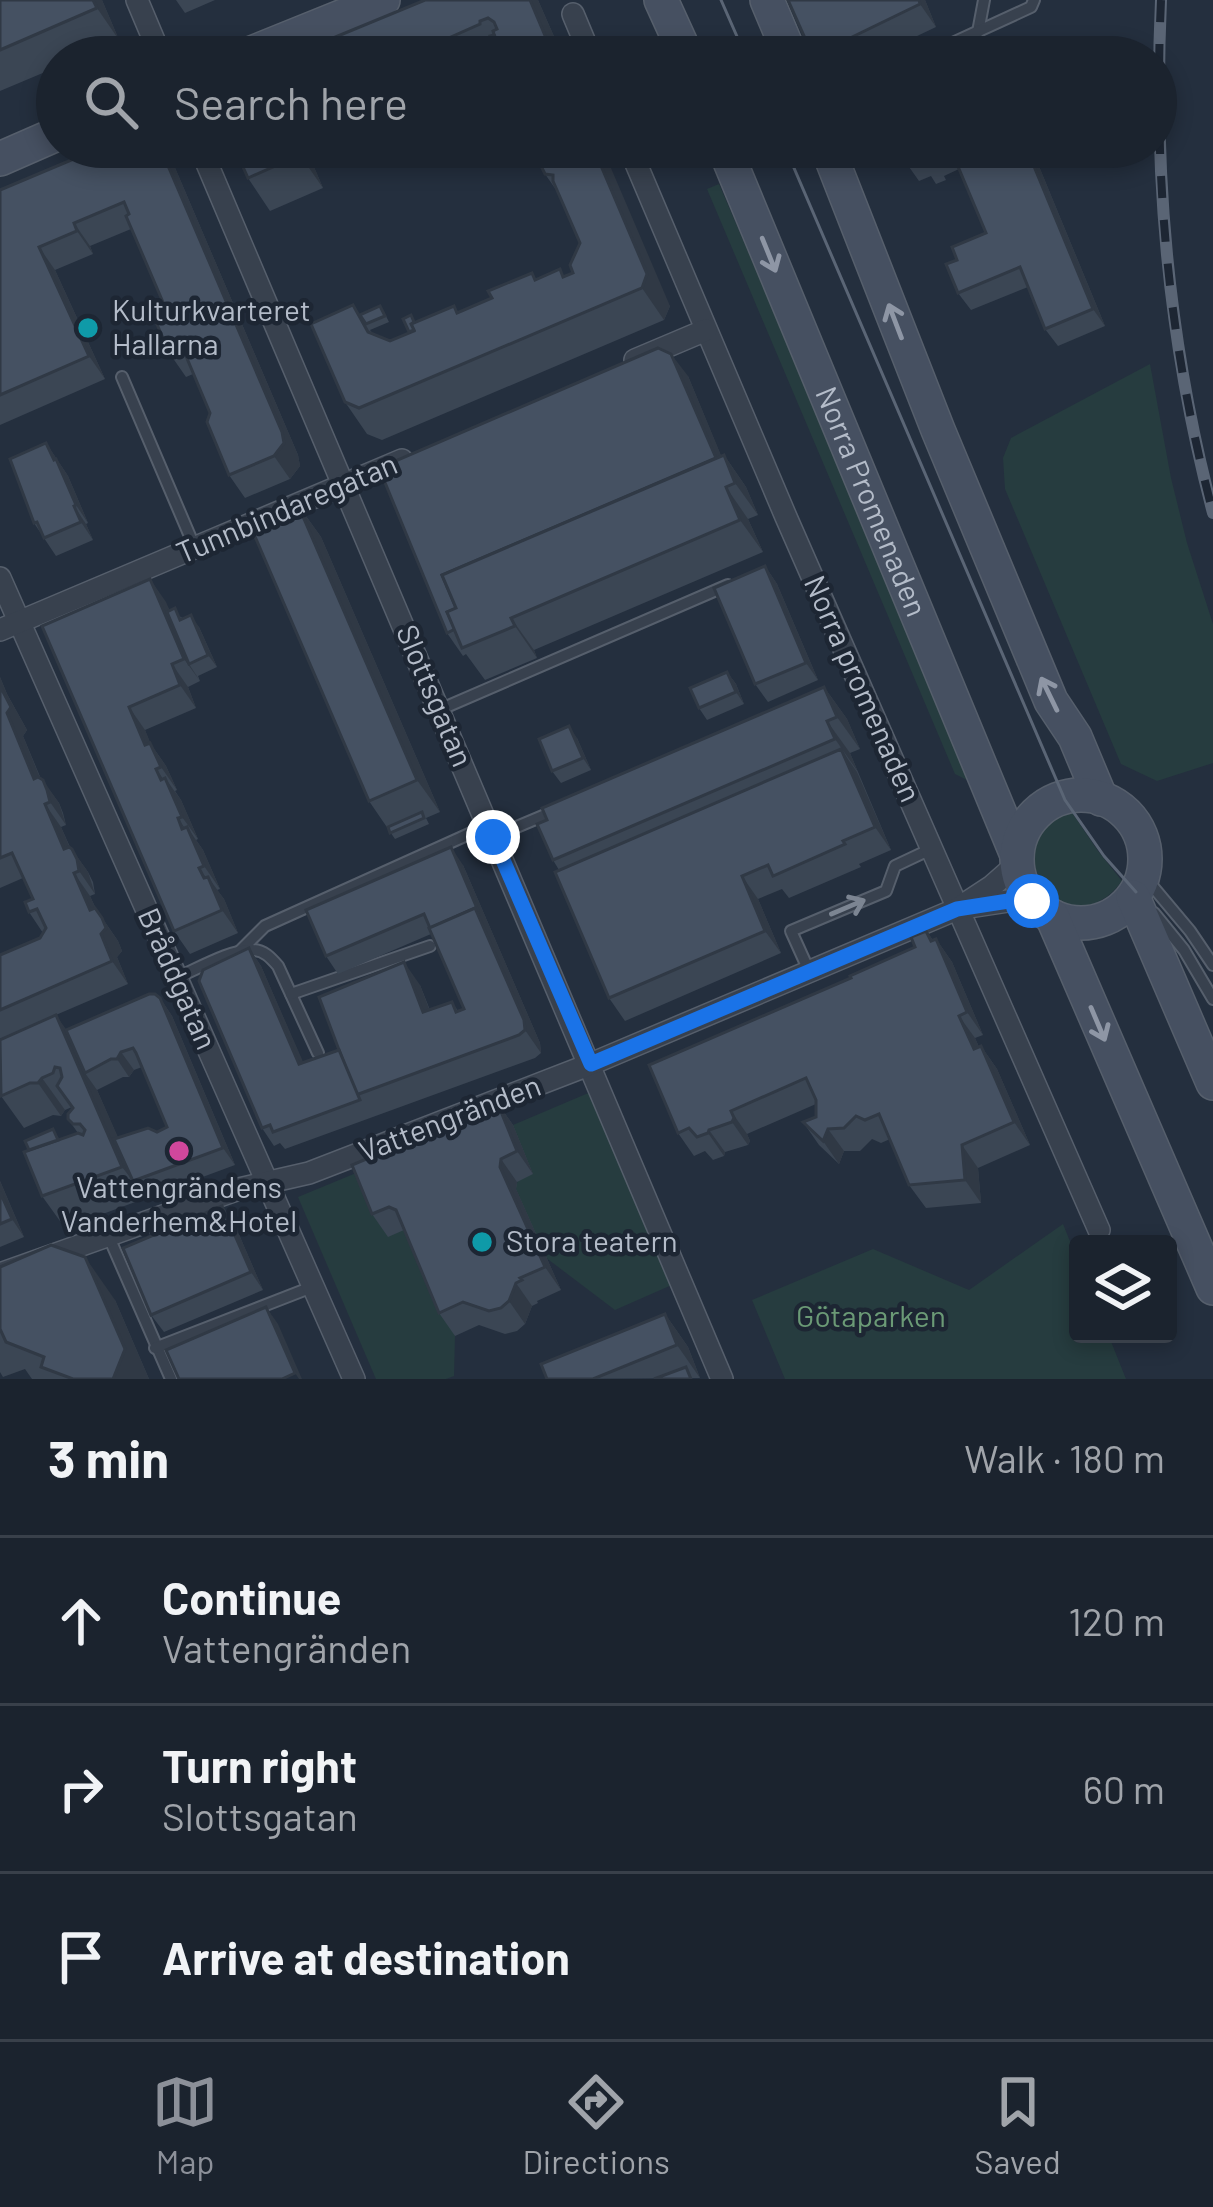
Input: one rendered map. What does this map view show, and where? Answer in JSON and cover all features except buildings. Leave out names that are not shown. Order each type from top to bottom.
[{"type":"main road","points":[[294,36],[383,0]]},
{"type":"main road","points":[[662,0],[678,36]]},
{"type":"main road","points":[[767,0],[782,36]]},
{"type":"main road","points":[[0,159],[36,143]]},
{"type":"main road","name":"Norra Promenaden","points":[[733,168],[1017,859]]},
{"type":"main road","points":[[835,168],[1051,701],[1075,737],[1101,799]]},
{"type":"main road","points":[[1042,909],[1076,923],[1100,920],[1124,908],[1137,888],[1143,844],[1133,822],[1114,804],[1078,796],[1044,807],[1028,824],[1017,859],[1022,884],[1042,909],[1213,1288]]},
{"type":"main road","points":[[1137,888],[1213,1083]]},
{"type":"street","points":[[137,0],[152,36]]},
{"type":"street","points":[[573,14],[582,36]]},
{"type":"street","name":"Slottsgatan","points":[[209,168],[591,1064],[691,1316],[722,1379]]},
{"type":"street","name":"Norra promenaden","points":[[638,168],[1099,1230]]},
{"type":"street","points":[[621,367],[706,330]]},
{"type":"street","name":"Tunnbindaregatan","points":[[10,626],[428,448]]},
{"type":"street","name":"Bråddgatan","points":[[0,578],[10,626],[354,1379]]},
{"type":"street","name":"Vattengränden","points":[[0,1274],[239,1189],[309,1173],[591,1064],[957,909],[992,886],[1017,859]]},
{"type":"street","name":"Vattengränden","points":[[957,909],[1015,900],[1042,909]]},
{"type":"lane","points":[[978,32],[984,0]]},
{"type":"lane","points":[[969,36],[1031,7],[1034,0]]},
{"type":"lane","points":[[122,377],[195,548]]},
{"type":"lane","points":[[439,710],[743,579]]},
{"type":"lane","points":[[173,988],[240,951],[265,926],[491,831],[578,801]]},
{"type":"lane","points":[[810,973],[791,931],[886,891],[895,866],[932,849]]},
{"type":"lane","points":[[1137,888],[1190,931],[1213,964]]},
{"type":"lane","points":[[1137,888],[1184,950],[1213,999]]},
{"type":"lane","points":[[291,994],[430,946]]},
{"type":"lane","points":[[240,951],[267,954],[278,966],[318,1053]]},
{"type":"lane","points":[[108,1235],[170,1379]]},
{"type":"lane","points":[[155,1348],[315,1286]]},
{"type":"green space","points":[[719,184],[975,780],[955,774],[707,189]]},
{"type":"green space","points":[[1150,364],[1171,478],[1213,624],[1213,763],[1157,781],[1121,764],[1005,489],[1003,458],[1011,438]]},
{"type":"green space","points":[[1071,811],[1122,881],[1100,901],[1078,906],[1059,899],[1044,885],[1035,866],[1035,845],[1046,825]]},
{"type":"green space","points":[[593,1091],[674,1284],[615,1310],[545,1257],[515,1187],[513,1125]]},
{"type":"green space","points":[[361,1171],[405,1230],[455,1336],[454,1376],[376,1379],[298,1197]]},
{"type":"green space","name":"Götaparken","points":[[1063,1224],[1069,1239],[1069,1343],[1112,1343],[1126,1379],[785,1379],[752,1300],[873,1249],[969,1290]]},
{"type":"tram line","points":[[721,0],[737,36]]},
{"type":"tram line","points":[[794,168],[1065,800],[1136,892]]},
{"type":"railway","points":[[1160,36],[1161,0]]},
{"type":"railway","points":[[1161,168],[1175,322],[1213,513]]},
{"type":"place","name":"Kulturkvarteret Hallarna","points":[[88,328]]},
{"type":"place","name":"Vattengrändens Vanderhem&Hotel","points":[[179,1151]]},
{"type":"place","name":"Stora teatern","points":[[482,1242]]},
{"type":"route","points":[[493,837],[591,1064],[957,909],[1032,901]]}]
